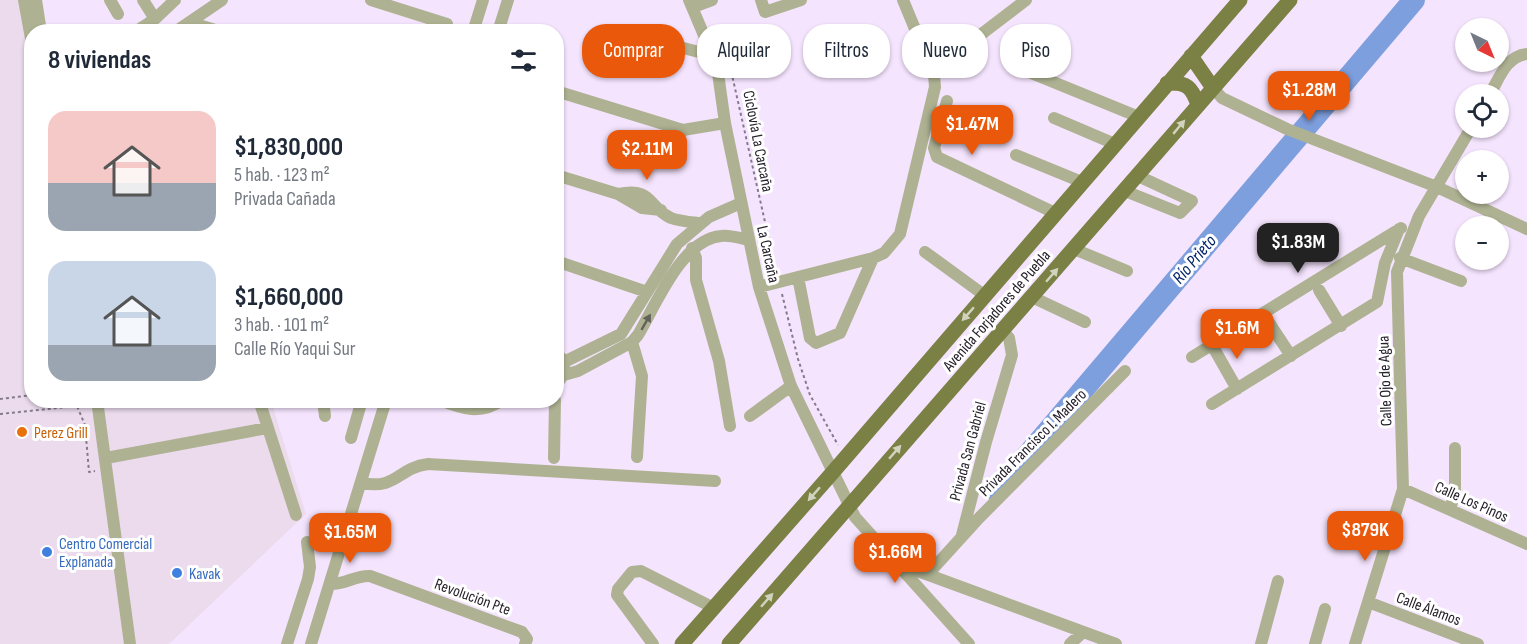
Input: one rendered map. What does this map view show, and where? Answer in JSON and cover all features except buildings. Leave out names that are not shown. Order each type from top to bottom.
[{"type":"main road","name":"Avenida Forjadores de Puebla","points":[[682,644],[1240,0]]},
{"type":"main road","name":"Avenida Forjadores de Puebla","points":[[729,644],[1290,0]]},
{"type":"main road","points":[[1191,56],[1213,88]]},
{"type":"main road","points":[[1167,83],[1185,83],[1191,87],[1198,105]]},
{"type":"street","points":[[24,0],[28,24]]},
{"type":"street","points":[[30,0],[34,24]]},
{"type":"street","points":[[36,0],[40,24]]},
{"type":"street","points":[[110,0],[118,14]]},
{"type":"street","points":[[143,0],[155,20]]},
{"type":"street","points":[[148,24],[175,0]]},
{"type":"street","points":[[202,24],[222,0]]},
{"type":"street","points":[[371,0],[447,24]]},
{"type":"street","points":[[476,24],[483,0]]},
{"type":"street","points":[[500,24],[508,0]]},
{"type":"street","points":[[691,4],[712,0]]},
{"type":"street","points":[[762,0],[765,12],[801,0]]},
{"type":"street","points":[[759,287],[884,254],[900,234],[934,94],[934,75],[903,0]]},
{"type":"street","points":[[988,29],[1026,0]]},
{"type":"street","name":"La Carcaña","points":[[691,4],[703,24]]},
{"type":"street","points":[[1496,84],[1506,66],[1514,58],[1527,54]]},
{"type":"street","name":"La Carcaña","points":[[722,78],[725,123],[748,240],[759,287],[791,386],[849,505],[867,532],[969,644]]},
{"type":"street","points":[[1043,78],[1139,117]]},
{"type":"street","points":[[1213,88],[1222,98],[1287,129],[1437,187],[1527,229]]},
{"type":"street","points":[[564,93],[683,130],[725,123]]},
{"type":"street","points":[[946,101],[934,148],[937,157],[1055,213]]},
{"type":"street","points":[[1054,118],[1115,144]]},
{"type":"street","name":"Calle Ojo de Agua","points":[[1355,644],[1403,489],[1397,272],[1400,258],[1419,216],[1465,138]]},
{"type":"street","points":[[1016,155],[1082,182]]},
{"type":"street","points":[[1125,191],[1180,213],[1192,201],[1138,176]]},
{"type":"street","points":[[564,177],[618,194],[642,208],[699,224]]},
{"type":"street","points":[[564,366],[621,334],[677,244],[699,224],[741,203]]},
{"type":"street","points":[[666,214],[677,244]]},
{"type":"street","points":[[1191,357],[1419,216]]},
{"type":"street","points":[[1212,404],[1377,302],[1385,263],[1399,229]]},
{"type":"street","points":[[564,369],[578,371],[632,342],[692,248],[708,239],[724,235],[748,240]]},
{"type":"street","points":[[692,248],[696,258],[696,280],[719,361],[730,426]]},
{"type":"street","points":[[1074,249],[1127,271]]},
{"type":"street","points":[[926,252],[984,296]]},
{"type":"street","points":[[798,277],[810,338],[816,342],[840,333],[873,258]]},
{"type":"street","points":[[1400,258],[1461,281]]},
{"type":"street","points":[[564,264],[647,292]]},
{"type":"street","points":[[675,272],[696,280]]},
{"type":"street","points":[[1319,290],[1341,326]]},
{"type":"street","points":[[1032,297],[1085,322]]},
{"type":"street","points":[[1268,321],[1291,356]]},
{"type":"street","name":"Privada San Gabriel","points":[[929,573],[962,536],[986,442],[1012,355],[1009,338],[1002,330]]},
{"type":"street","points":[[632,342],[642,376],[637,457]]},
{"type":"street","points":[[1212,345],[1237,389]]},
{"type":"street","name":"Privada Francisco I. Madero","points":[[962,536],[1125,371]]},
{"type":"street","points":[[750,416],[791,386]]},
{"type":"street","points":[[98,408],[130,644]]},
{"type":"street","points":[[261,408],[296,515]]},
{"type":"street","points":[[324,408],[325,416]]},
{"type":"street","points":[[351,438],[360,408]]},
{"type":"street","points":[[311,644],[383,408]]},
{"type":"street","points":[[458,408],[474,410],[487,408]]},
{"type":"street","points":[[554,458],[555,408]]},
{"type":"street","points":[[107,463],[267,428]]},
{"type":"street","points":[[1450,509],[1455,493],[1455,448]]},
{"type":"street","points":[[360,483],[384,485],[417,466],[428,464],[715,481]]},
{"type":"street","name":"Calle Los Pinos","points":[[1403,489],[1527,544]]},
{"type":"street","points":[[286,644],[308,579],[310,567],[307,542]]},
{"type":"street","points":[[895,562],[1116,644]]},
{"type":"street","points":[[653,644],[617,595],[618,589],[632,572],[640,571],[714,608]]},
{"type":"street","name":"Revolución Pte","points":[[330,584],[338,585],[363,575],[370,576],[522,632],[526,641]]},
{"type":"street","points":[[1261,644],[1278,581]]},
{"type":"street","name":"Calle Álamos","points":[[1368,602],[1478,644]]},
{"type":"street","points":[[1315,644],[1325,609]]},
{"type":"street","points":[[1070,644],[1083,632]]},
{"type":"path","name":"Ciclovía La Carcaña","points":[[733,78],[778,281],[798,359],[810,394],[845,458]]},
{"type":"path","points":[[0,399],[24,396]]},
{"type":"path","points":[[0,414],[57,408]]},
{"type":"path","points":[[77,408],[85,425],[89,472],[107,463]]},
{"type":"shaded area","points":[[0,0],[42,0],[34,24],[24,24],[24,408],[273,408],[306,514],[169,644],[0,644]]},
{"type":"waterway","name":"Río Prieto","points":[[997,491],[1414,0]]},
{"type":"place","name":"Perez Grill","points":[[22,432]]},
{"type":"place","name":"Centro Comercial Explanada","points":[[47,552]]},
{"type":"place","name":"Kavak","points":[[177,573]]}]
